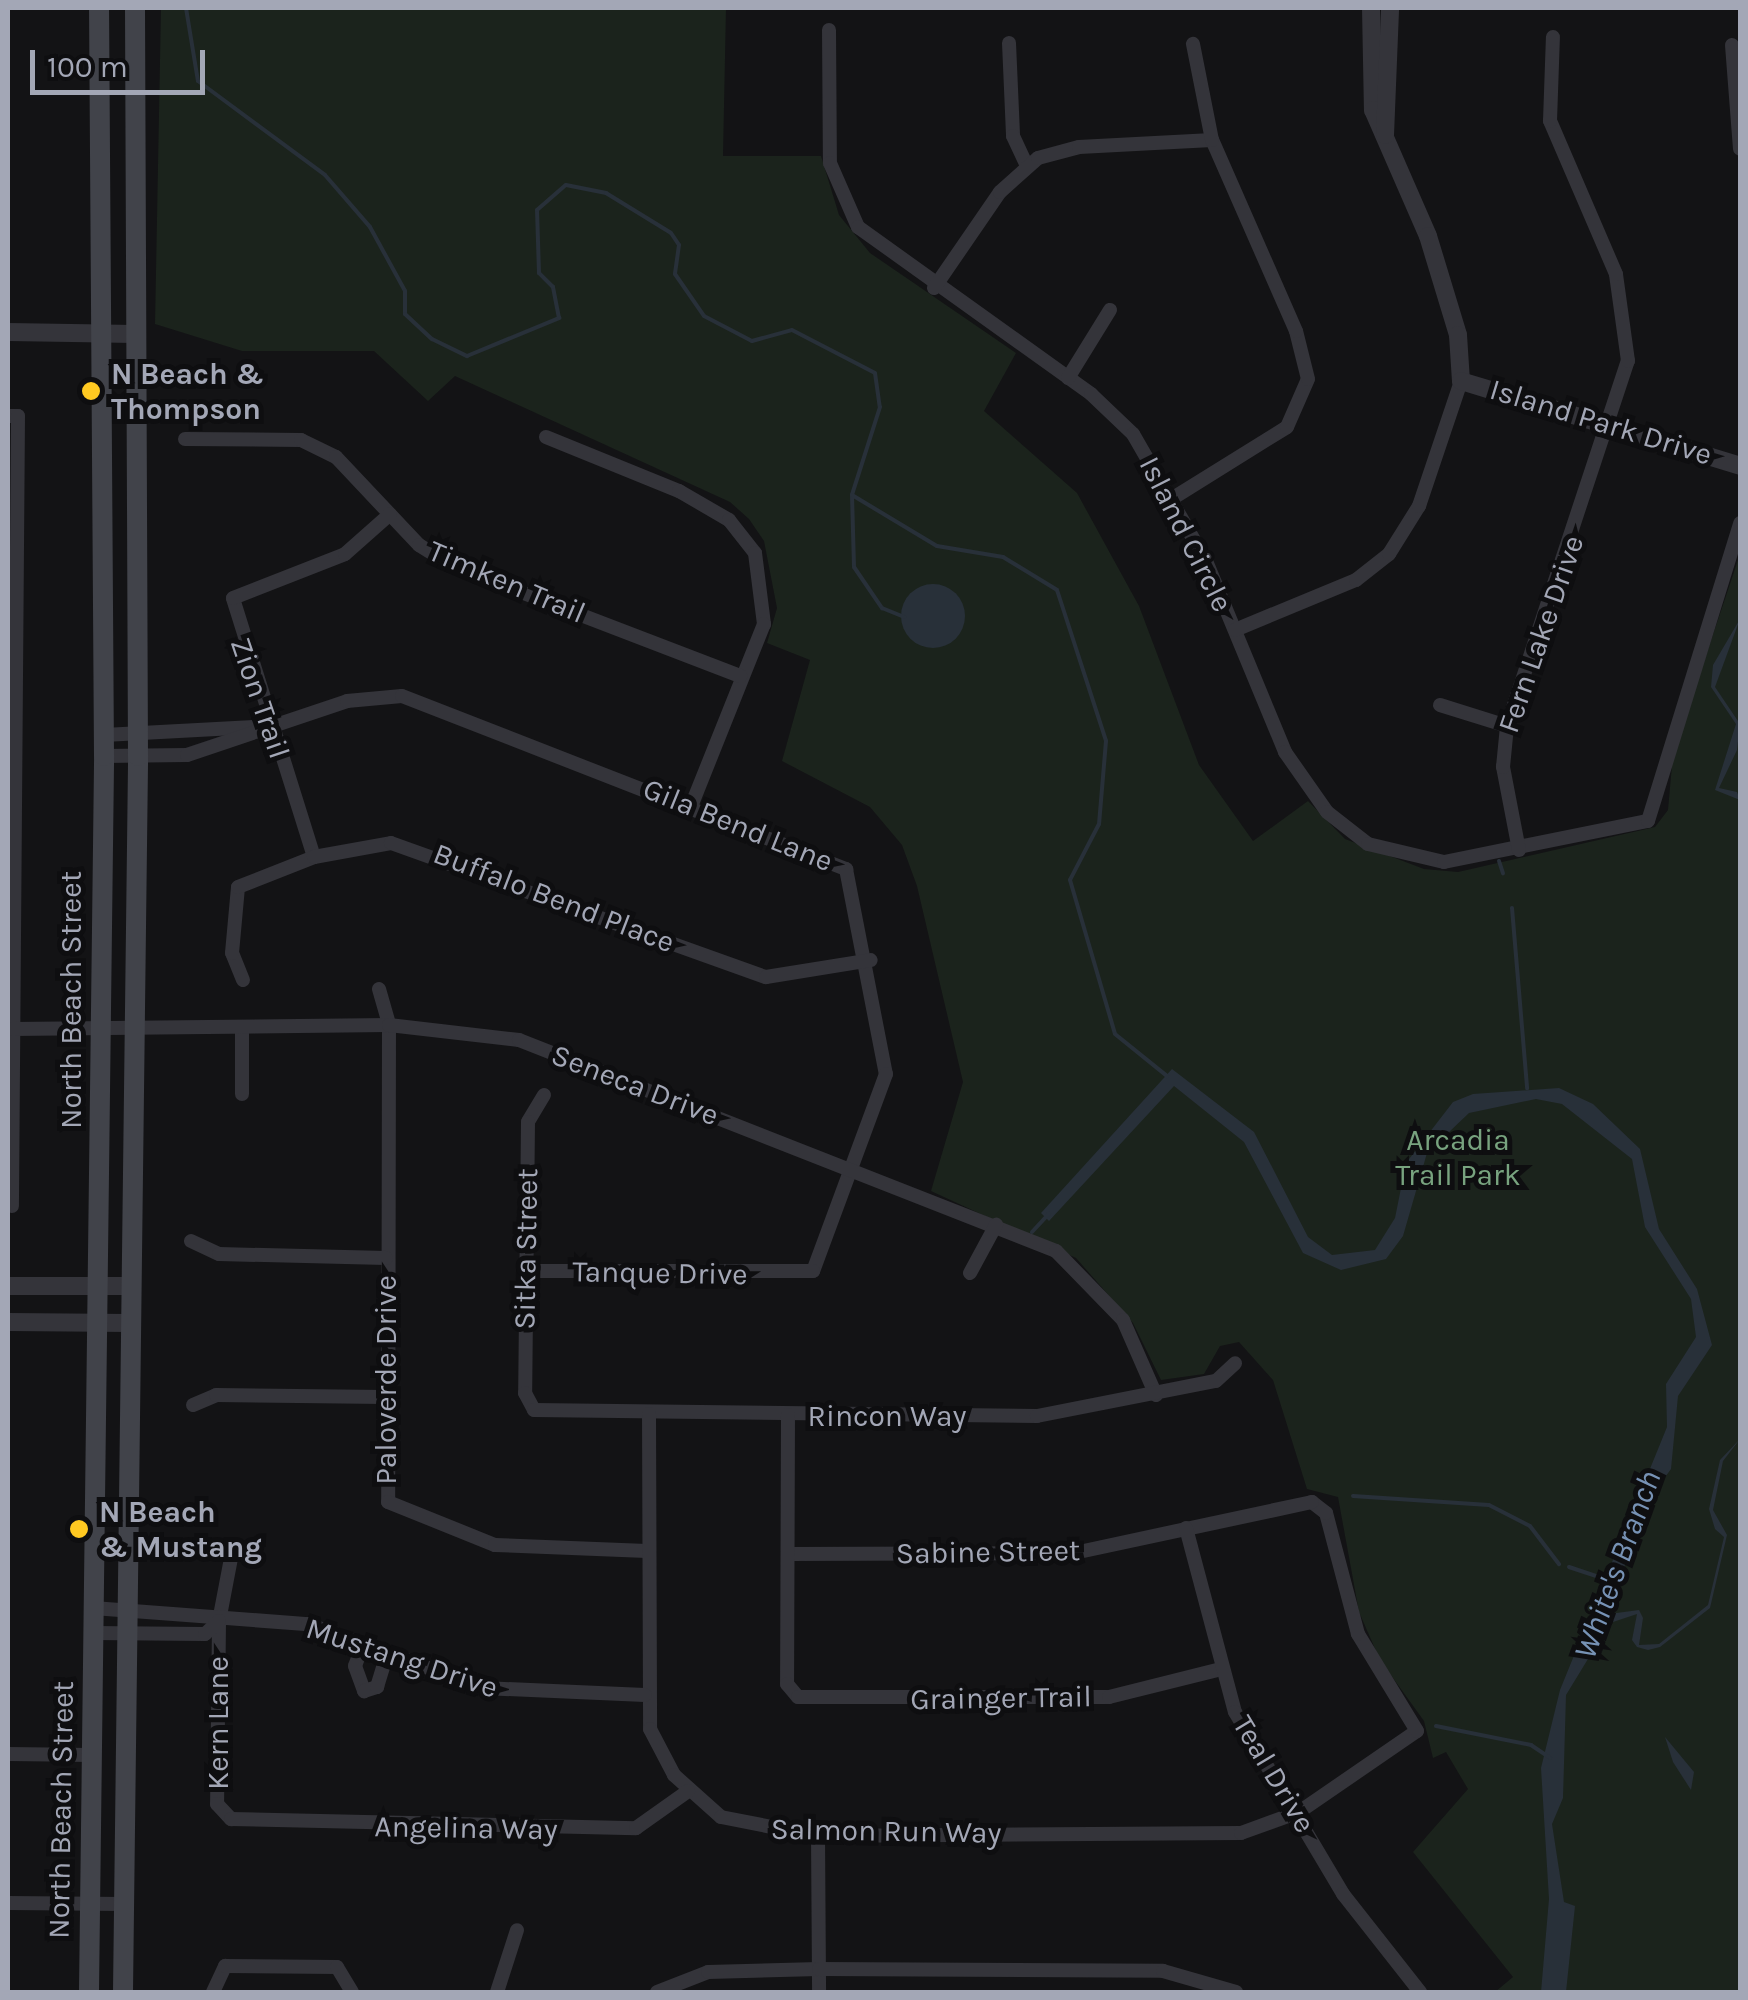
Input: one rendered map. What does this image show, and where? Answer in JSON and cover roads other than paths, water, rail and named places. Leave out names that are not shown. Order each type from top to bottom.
[{"type":"main road","name":"North Beach Street","points":[[89,1992],[104,746],[105,334],[99,8]]},
{"type":"main road","name":"North Beach Street","points":[[123,1992],[128,1323],[138,746],[135,8]]},
{"type":"main road","points":[[102,147],[135,148]]},
{"type":"street","points":[[1235,630],[1356,580],[1389,554],[1419,506],[1460,380],[1458,335],[1428,236],[1372,110],[1371,8]]},
{"type":"street","points":[[1385,136],[1390,8]]},
{"type":"street","name":"Island Circle","points":[[830,30],[828,146],[839,194],[870,242],[1068,378],[1133,434],[1173,498],[1286,752],[1338,823],[1406,859],[1519,850],[1630,829],[1654,814],[1666,742],[1740,522]]},
{"type":"street","name":"Fern Lake Drive","points":[[1519,850],[1503,766],[1506,726],[1614,422],[1626,324],[1616,274],[1550,121],[1553,37]]},
{"type":"street","points":[[1009,43],[1013,136],[1026,166]]},
{"type":"street","points":[[1173,498],[1287,428],[1308,379],[1296,331],[1212,140],[1193,44]]},
{"type":"street","points":[[1732,45],[1740,148]]},
{"type":"street","points":[[934,288],[1026,166],[1079,147],[1212,140]]},
{"type":"street","points":[[1068,378],[1110,310]]},
{"type":"street","points":[[8,332],[135,334]]},
{"type":"street","name":"Island Park Drive","points":[[1460,380],[1614,422],[1740,466]]},
{"type":"street","points":[[12,416],[12,1206]]},
{"type":"street","points":[[546,437],[730,520],[755,553],[767,596],[692,804]]},
{"type":"street","name":"Timken Trail","points":[[185,439],[302,440],[336,458],[390,514],[451,565],[740,676]]},
{"type":"street","name":"Zion Trail","points":[[314,857],[269,725],[233,598],[345,554],[390,514]]},
{"type":"street","name":"Gila Bend Lane","points":[[104,746],[138,746],[269,725],[402,696],[692,804],[846,870],[871,960],[886,1074],[856,1170],[817,1265],[794,1276]]},
{"type":"street","points":[[1440,704],[1506,726]]},
{"type":"street","name":"Gila Bend Lane","points":[[104,746],[138,746],[187,756],[269,725]]},
{"type":"street","name":"Buffalo Bend Place","points":[[243,980],[232,953],[238,887],[314,857],[380,843],[422,848],[766,977],[871,960]]},
{"type":"street","name":"Paloverde Drive","points":[[379,989],[389,1025],[386,1497],[396,1510],[495,1545],[647,1551]]},
{"type":"street","name":"Seneca Drive","points":[[12,1030],[389,1025],[519,1040],[996,1225],[1056,1252],[1095,1283],[1144,1354],[1156,1394]]},
{"type":"street","points":[[242,1028],[242,1094]]},
{"type":"street","name":"Sitka Street","points":[[530,1407],[526,1270],[528,1122],[544,1095]]},
{"type":"street","points":[[970,1274],[996,1225]]},
{"type":"street","points":[[191,1240],[210,1253],[386,1258]]},
{"type":"street","name":"Tanque Drive","points":[[526,1270],[794,1276]]},
{"type":"street","points":[[8,1286],[129,1286]]},
{"type":"street","points":[[8,1322],[128,1323]]},
{"type":"street","name":"Rincon Way","points":[[530,1407],[649,1414],[1037,1416],[1216,1381],[1234,1363]]},
{"type":"street","points":[[193,1405],[216,1395],[386,1397]]},
{"type":"street","name":"Salmon Run Way","points":[[649,1414],[645,1694],[650,1729],[688,1791],[721,1817],[818,1836],[1242,1833],[1299,1812]]},
{"type":"street","points":[[788,1415],[788,1554]]},
{"type":"street","name":"Sabine Street","points":[[788,1554],[1075,1554],[1186,1528],[1320,1504],[1358,1634],[1417,1730],[1299,1812]]},
{"type":"street","name":"Teal Drive","points":[[1186,1528],[1217,1670],[1344,1894],[1420,1992]]},
{"type":"street","name":"Kern Lane","points":[[231,1820],[217,1804],[219,1621],[232,1553]]},
{"type":"street","name":"Grainger Trail","points":[[788,1554],[787,1684],[814,1700],[1109,1697],[1217,1670]]},
{"type":"street","name":"Mustang Drive","points":[[92,1608],[126,1608],[219,1621],[308,1624],[483,1688],[645,1694]]},
{"type":"street","name":"Mustang Drive","points":[[92,1633],[205,1634],[219,1621]]},
{"type":"street","points":[[363,1645],[355,1666],[364,1691],[377,1688],[387,1654]]},
{"type":"street","points":[[8,1754],[91,1755]]},
{"type":"street","name":"Angelina Way","points":[[231,1820],[636,1828],[688,1791]]},
{"type":"street","points":[[818,1836],[819,1992]]},
{"type":"street","points":[[8,1903],[124,1904]]},
{"type":"street","points":[[498,1992],[517,1930]]},
{"type":"street","points":[[213,1992],[225,1966],[336,1967],[352,1992]]},
{"type":"street","points":[[657,1992],[708,1972],[820,1969],[1163,1971],[1236,1992]]},
{"type":"water","points":[[933,584],[956,593],[965,616],[956,639],[933,648],[910,639],[901,616],[910,593]]},
{"type":"water","points":[[1740,619],[1715,687],[1740,724],[1737,750],[1719,788],[1737,792],[1740,800],[1715,790],[1736,724],[1711,687],[1713,665]]},
{"type":"water","points":[[1172,1069],[1254,1132],[1308,1237],[1332,1255],[1375,1250],[1395,1218],[1406,1163],[1453,1102],[1473,1094],[1559,1088],[1593,1104],[1640,1149],[1659,1229],[1697,1289],[1712,1345],[1678,1396],[1671,1469],[1644,1506],[1609,1614],[1639,1610],[1643,1618],[1639,1645],[1659,1644],[1708,1605],[1724,1537],[1715,1529],[1709,1509],[1720,1460],[1740,1439],[1723,1461],[1713,1510],[1727,1535],[1710,1608],[1660,1647],[1648,1650],[1637,1647],[1632,1640],[1637,1614],[1610,1623],[1566,1695],[1563,1798],[1552,1824],[1564,1902],[1575,1906],[1566,1992],[1541,1992],[1549,1899],[1541,1768],[1560,1690],[1667,1427],[1666,1384],[1696,1337],[1691,1299],[1645,1227],[1632,1159],[1562,1104],[1536,1099],[1469,1113],[1427,1153],[1403,1236],[1386,1259],[1341,1270],[1303,1253],[1244,1142],[1174,1086],[1049,1221],[1041,1213]]},
{"type":"water","points":[[1665,1737],[1694,1772],[1691,1790],[1673,1762]]},
{"type":"waterway","name":"White's Branch","points":[[186,8],[198,81],[325,175],[370,227],[405,291],[405,314],[432,339],[467,356],[559,318],[553,287],[539,273],[537,210],[566,185],[606,193],[671,233],[679,245],[675,274],[704,316],[752,341],[792,330],[875,373],[880,407],[852,495],[854,567],[882,608],[904,617]]},
{"type":"waterway","name":"White's Branch","points":[[852,495],[937,546],[1003,557],[1057,590],[1106,741],[1099,824],[1070,880],[1115,1034],[1167,1076]]},
{"type":"waterway","points":[[1499,861],[1503,873]]},
{"type":"waterway","points":[[1512,908],[1527,1088]]},
{"type":"waterway","points":[[1032,1232],[1049,1214]]},
{"type":"waterway","points":[[1353,1496],[1489,1505],[1530,1526],[1559,1564]]},
{"type":"waterway","points":[[1569,1567],[1611,1581]]},
{"type":"waterway","points":[[1436,1726],[1531,1745],[1550,1758]]},
{"type":"place","name":"N Beach & Thompson","points":[[91,391]]},
{"type":"place","name":"N Beach & Mustang","points":[[79,1529]]},
{"type":"park label","name":"Arcadia Trail Park","points":[[1458,1157]]}]
